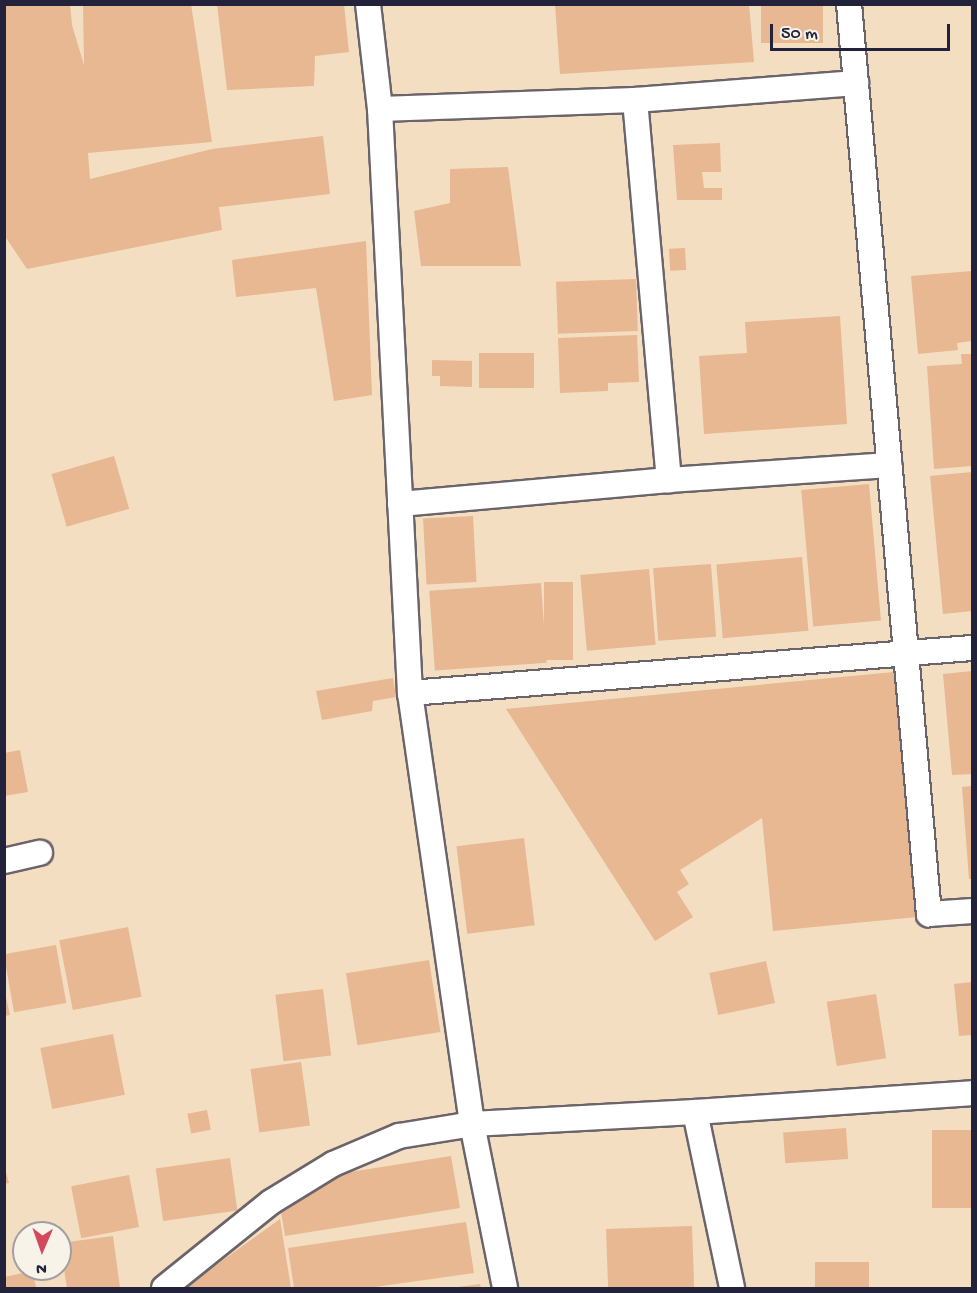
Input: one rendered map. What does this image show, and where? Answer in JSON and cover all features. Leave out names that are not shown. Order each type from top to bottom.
[{"type":"street","points":[[368,4],[380,109],[410,693],[472,1124],[505,1288]]},
{"type":"street","points":[[849,4],[929,914],[972,911]]},
{"type":"street","points":[[380,109],[635,100],[856,83]]},
{"type":"street","points":[[635,100],[669,480]]},
{"type":"street","points":[[400,504],[669,480],[889,465]]},
{"type":"street","points":[[410,693],[972,648]]},
{"type":"street","points":[[4,861],[40,853]]},
{"type":"street","points":[[164,1288],[271,1202],[333,1164],[399,1136],[472,1124],[695,1112],[972,1093]]},
{"type":"street","points":[[695,1112],[732,1288]]},
{"type":"building","points":[[4,4],[70,4],[72,25],[84,65],[83,4],[191,4],[212,142],[88,153],[90,179],[212,149],[323,136],[330,194],[219,207],[222,230],[27,269],[4,235]]},
{"type":"building","points":[[217,4],[344,4],[349,52],[315,56],[314,86],[227,90]]},
{"type":"building","points":[[555,4],[749,4],[754,62],[560,74]]},
{"type":"building","points":[[761,4],[823,4],[823,43],[761,43]]},
{"type":"building","points":[[720,143],[721,172],[702,172],[704,188],[722,188],[722,200],[677,200],[673,145]]},
{"type":"building","points":[[508,167],[521,266],[421,266],[414,211],[450,203],[450,169]]},
{"type":"building","points":[[366,241],[372,395],[334,401],[316,288],[236,297],[232,260]]},
{"type":"building","points":[[685,248],[686,270],[670,271],[669,249]]},
{"type":"building","points":[[972,271],[972,341],[957,343],[958,350],[918,354],[911,276]]},
{"type":"building","points":[[636,279],[638,331],[558,334],[556,282]]},
{"type":"building","points":[[840,316],[847,424],[704,434],[699,356],[747,353],[745,322]]},
{"type":"building","points":[[637,335],[639,382],[608,383],[608,391],[560,393],[558,338]]},
{"type":"building","points":[[479,353],[534,353],[534,388],[479,388]]},
{"type":"building","points":[[961,354],[972,354],[972,466],[934,469],[927,366],[962,364]]},
{"type":"building","points":[[432,360],[472,361],[472,387],[440,386],[440,376],[432,376]]},
{"type":"building","points":[[114,456],[129,509],[67,527],[52,474]]},
{"type":"building","points":[[972,472],[972,611],[943,614],[930,476]]},
{"type":"building","points":[[869,484],[881,620],[813,626],[801,490]]},
{"type":"building","points":[[473,516],[476,582],[427,585],[423,519]]},
{"type":"building","points":[[802,557],[808,631],[723,638],[716,564]]},
{"type":"building","points":[[711,564],[716,637],[658,641],[653,568]]},
{"type":"building","points":[[649,569],[656,645],[587,651],[580,575]]},
{"type":"building","points":[[544,582],[573,582],[573,660],[544,660]]},
{"type":"building","points":[[541,583],[547,663],[435,671],[429,591]]},
{"type":"building","points":[[972,671],[972,774],[952,775],[943,674]]},
{"type":"building","points":[[894,672],[917,917],[773,931],[762,818],[680,870],[689,884],[677,892],[693,917],[655,941],[506,709]]},
{"type":"building","points":[[393,678],[396,697],[373,701],[372,711],[322,720],[316,691]]},
{"type":"building","points":[[20,750],[28,792],[4,796],[4,753]]},
{"type":"building","points":[[972,786],[972,879],[969,879],[962,787]]},
{"type":"building","points":[[524,838],[535,925],[467,934],[457,846]]},
{"type":"building","points":[[128,927],[142,997],[73,1010],[59,940]]},
{"type":"building","points":[[56,945],[66,1003],[14,1012],[4,954]]},
{"type":"building","points":[[429,960],[440,1032],[357,1045],[346,973]]},
{"type":"building","points":[[766,961],[775,1003],[718,1015],[709,973]]},
{"type":"building","points":[[972,982],[972,1035],[959,1036],[954,984]]},
{"type":"building","points":[[4,989],[10,1015],[4,1016]]},
{"type":"building","points":[[323,989],[331,1056],[284,1061],[275,995]]},
{"type":"building","points":[[876,994],[886,1058],[837,1066],[827,1002]]},
{"type":"building","points":[[113,1034],[125,1095],[52,1109],[40,1048]]},
{"type":"building","points":[[301,1062],[310,1125],[259,1132],[250,1069]]},
{"type":"building","points":[[207,1110],[211,1130],[191,1133],[187,1114]]},
{"type":"building","points":[[846,1128],[848,1159],[785,1163],[783,1132]]},
{"type":"building","points":[[932,1130],[972,1130],[972,1208],[932,1208]]},
{"type":"building","points":[[451,1156],[460,1208],[285,1236],[281,1212],[331,1175]]},
{"type":"building","points":[[230,1158],[237,1210],[163,1221],[156,1168]]},
{"type":"building","points":[[4,1165],[9,1183],[4,1184]]},
{"type":"building","points":[[129,1175],[139,1227],[81,1238],[71,1186]]},
{"type":"building","points":[[280,1219],[291,1288],[184,1288]]},
{"type":"building","points":[[466,1222],[474,1273],[368,1288],[294,1288],[288,1248]]},
{"type":"building","points":[[692,1226],[694,1288],[608,1288],[606,1229]]},
{"type":"building","points":[[113,1236],[120,1288],[67,1288],[66,1281],[72,1281],[72,1241]]},
{"type":"building","points":[[815,1262],[869,1262],[869,1288],[815,1288]]},
{"type":"building","points":[[12,1275],[12,1281],[35,1281],[36,1288],[4,1288],[4,1277]]},
{"type":"building","points":[[480,1284],[481,1288],[458,1288],[458,1287]]}]
